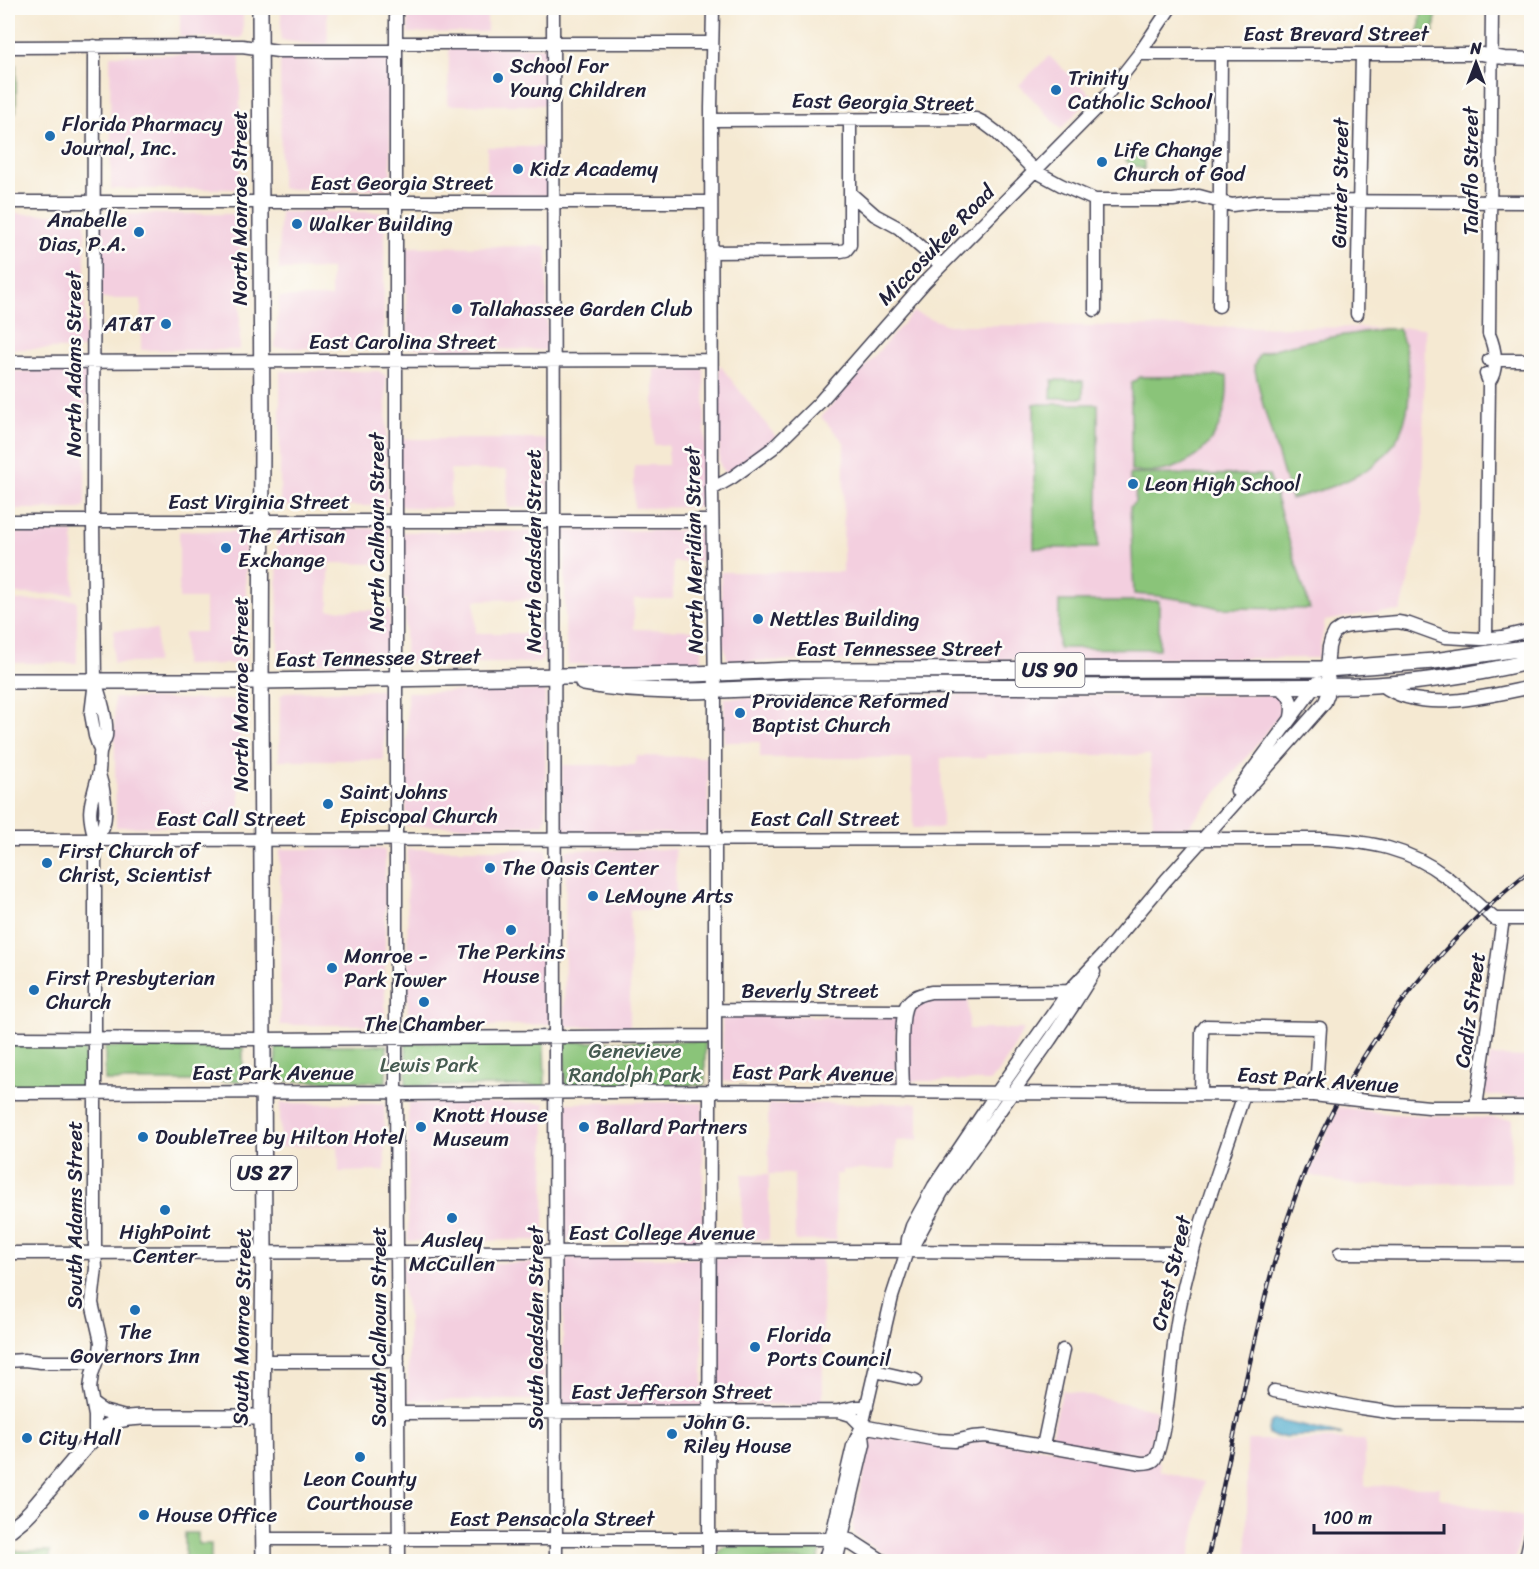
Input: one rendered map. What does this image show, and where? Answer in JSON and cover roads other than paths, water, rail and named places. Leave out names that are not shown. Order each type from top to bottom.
[{"type":"main road","name":"North Monroe Street","points":[[260,8],[264,1092]]},
{"type":"main road","name":"East Tennessee Street","points":[[95,681],[261,681],[854,670],[1327,669],[1434,661],[1532,647]]},
{"type":"main road","name":"East Tennessee Street","points":[[554,676],[594,685],[667,690],[854,686],[1323,686],[1382,685],[1455,676],[1532,661]]},
{"type":"main road","points":[[854,670],[854,686]]},
{"type":"main road","points":[[1036,670],[1036,686]]},
{"type":"main road","name":"US 90","points":[[8,681],[95,681]]},
{"type":"main road","name":"South Monroe Street","points":[[264,1092],[262,1417],[264,1562]]},
{"type":"main road","points":[[8,1531],[31,1511],[95,1437],[112,1423],[129,1418],[262,1417]]},
{"type":"main road","points":[[836,1539],[851,1542],[882,1562]]},
{"type":"street","name":"North Calhoun Street","points":[[396,8],[396,1092]]},
{"type":"street","name":"North Gadsden Street","points":[[553,8],[555,1094]]},
{"type":"street","name":"North Meridian Street","points":[[710,1562],[709,1252],[715,1036],[715,673],[711,360],[713,8]]},
{"type":"street","name":"Miccosukee Road","points":[[712,489],[773,448],[819,403],[924,283],[1096,109],[1139,54],[1170,8]]},
{"type":"street","name":"Talaflo Street","points":[[1486,639],[1489,382],[1486,371],[1492,360],[1485,351],[1485,342],[1489,334],[1492,8]]},
{"type":"street","points":[[8,47],[242,46],[278,51],[553,43],[712,43]]},
{"type":"street","name":"North Adams Street","points":[[94,46],[95,681],[106,736],[100,750],[99,774],[104,792],[102,827],[95,839],[94,1094]]},
{"type":"street","name":"East Brevard Street","points":[[1139,54],[1482,54],[1532,59]]},
{"type":"street","points":[[1219,306],[1221,54]]},
{"type":"street","name":"Gunter Street","points":[[1357,314],[1362,54]]},
{"type":"street","points":[[711,252],[841,251],[848,248],[850,245],[850,119]]},
{"type":"street","name":"East Georgia Street","points":[[711,120],[976,119],[996,132],[1035,171],[1095,200],[1173,200],[1200,204],[1220,201],[1232,205],[1261,201],[1532,202]]},
{"type":"street","points":[[850,193],[875,215],[899,228],[941,266]]},
{"type":"street","points":[[1095,200],[1095,310]]},
{"type":"street","name":"East Georgia Street","points":[[8,202],[711,202]]},
{"type":"street","name":"East Carolina Street","points":[[8,362],[711,360]]},
{"type":"street","points":[[1492,360],[1532,360]]},
{"type":"street","name":"East Virginia Street","points":[[8,521],[712,521]]},
{"type":"street","points":[[1203,839],[1291,717],[1323,686],[1329,647],[1337,630],[1350,626],[1402,623],[1444,637],[1486,639],[1502,638],[1532,630]]},
{"type":"street","name":"East Tennessee Street","points":[[1382,685],[1404,696],[1432,701],[1474,698],[1532,687]]},
{"type":"street","points":[[1274,686],[1285,692],[1291,699],[1293,707],[1291,717]]},
{"type":"street","points":[[824,1562],[836,1539],[864,1444],[862,1426],[894,1290],[907,1251],[911,1228],[924,1203],[996,1094],[1070,991],[1323,704],[1328,697],[1323,686]]},
{"type":"street","name":"East Call Street","points":[[8,840],[1326,839],[1380,845],[1417,859],[1445,876],[1495,920],[1503,920]]},
{"type":"street","points":[[1503,920],[1532,920]]},
{"type":"street","name":"Cadiz Street","points":[[1476,1107],[1503,920]]},
{"type":"street","points":[[907,1251],[915,1242],[942,1192],[1074,1004],[1103,956]]},
{"type":"street","points":[[903,1093],[903,1016],[908,1002],[915,996],[932,992],[1070,991]]},
{"type":"street","name":"Beverly Street","points":[[715,1010],[904,1011]]},
{"type":"street","points":[[1197,1094],[1202,1031],[1206,1026],[1320,1028],[1317,1073],[1309,1095]]},
{"type":"street","points":[[1194,1032],[1197,1094]]},
{"type":"street","name":"East Park Avenue","points":[[8,1038],[715,1036]]},
{"type":"street","name":"East Park Avenue","points":[[8,1093],[555,1094],[713,1091],[1244,1094],[1309,1095],[1419,1106],[1532,1107]]},
{"type":"street","name":"South Calhoun Street","points":[[396,1092],[399,1562]]},
{"type":"street","name":"South Adams Street","points":[[94,1094],[96,1268],[92,1303],[101,1342],[90,1389],[94,1405],[95,1437]]},
{"type":"street","name":"South Gadsden Street","points":[[555,1094],[556,1562]]},
{"type":"street","name":"Crest Street","points":[[1043,1446],[1141,1463],[1155,1460],[1159,1452],[1167,1408],[1184,1282],[1244,1094]]},
{"type":"street","name":"East College Avenue","points":[[8,1253],[907,1251],[1193,1253]]},
{"type":"street","points":[[1340,1253],[1532,1254]]},
{"type":"street","points":[[838,1411],[851,1415],[862,1426],[937,1440],[955,1442],[986,1436],[1043,1446],[1063,1350]]},
{"type":"street","points":[[8,1361],[96,1362]]},
{"type":"street","points":[[263,1361],[398,1361]]},
{"type":"street","points":[[875,1371],[915,1380]]},
{"type":"street","points":[[1274,1391],[1395,1413],[1532,1414]]},
{"type":"street","points":[[94,1405],[103,1411],[129,1418]]},
{"type":"street","name":"East Jefferson Street","points":[[399,1413],[838,1411],[867,1407]]},
{"type":"street","points":[[1525,1562],[1532,1531]]},
{"type":"street","name":"East Pensacola Street","points":[[264,1539],[836,1539]]},
{"type":"street","points":[[836,1539],[836,1562]]},
{"type":"water","points":[[1275,1420],[1343,1435],[1275,1437],[1269,1434],[1268,1429],[1271,1422]]},
{"type":"railway","points":[[1207,1562],[1270,1276],[1295,1197],[1324,1127],[1347,1085],[1399,1006],[1461,933],[1532,869]]},
{"type":"place","name":"School For Young Children","points":[[498,78]]},
{"type":"place","name":"Trinity Catholic School","points":[[1056,90]]},
{"type":"place","name":"Florida Pharmacy Journal, Inc.","points":[[50,136]]},
{"type":"place","name":"Life Change Church of God","points":[[1102,162]]},
{"type":"place","name":"Kidz Academy","points":[[518,169]]},
{"type":"place","name":"Walker Building","points":[[297,224]]},
{"type":"place","name":"Anabelle Dias, P.A.","points":[[139,232]]},
{"type":"place","name":"Tallahassee Garden Club","points":[[457,309]]},
{"type":"place","name":"AT&T","points":[[166,324]]},
{"type":"place","name":"Leon High School","points":[[1133,484]]},
{"type":"place","name":"The Artisan Exchange","points":[[226,548]]},
{"type":"place","name":"Nettles Building","points":[[758,619]]},
{"type":"place","name":"Providence Reformed Baptist Church","points":[[740,713]]},
{"type":"place","name":"Saint Johns Episcopal Church","points":[[328,804]]},
{"type":"place","name":"First Church of Christ, Scientist","points":[[47,863]]},
{"type":"place","name":"The Oasis Center","points":[[490,868]]},
{"type":"place","name":"LeMoyne Arts","points":[[593,896]]},
{"type":"place","name":"The Perkins House","points":[[511,930]]},
{"type":"place","name":"Monroe - Park Tower","points":[[332,968]]},
{"type":"place","name":"First Presbyterian Church","points":[[34,990]]},
{"type":"place","name":"The Chamber","points":[[424,1002]]},
{"type":"place","name":"Knott House Museum","points":[[421,1127]]},
{"type":"place","name":"Ballard Partners","points":[[584,1127]]},
{"type":"place","name":"DoubleTree by Hilton Hotel","points":[[143,1137]]},
{"type":"place","name":"HighPoint Center","points":[[165,1210]]},
{"type":"place","name":"Ausley McCullen","points":[[452,1218]]},
{"type":"place","name":"The Governors Inn","points":[[135,1310]]},
{"type":"place","name":"Florida Ports Council","points":[[755,1347]]},
{"type":"place","name":"John G. Riley House","points":[[672,1434]]},
{"type":"place","name":"City Hall","points":[[27,1438]]},
{"type":"place","name":"Leon County Courthouse","points":[[360,1457]]},
{"type":"place","name":"House Office","points":[[144,1515]]},
{"type":"park label","name":"Genevieve Randolph Park","points":[[635,1063]]},
{"type":"park label","name":"Lewis Park","points":[[429,1065]]}]
